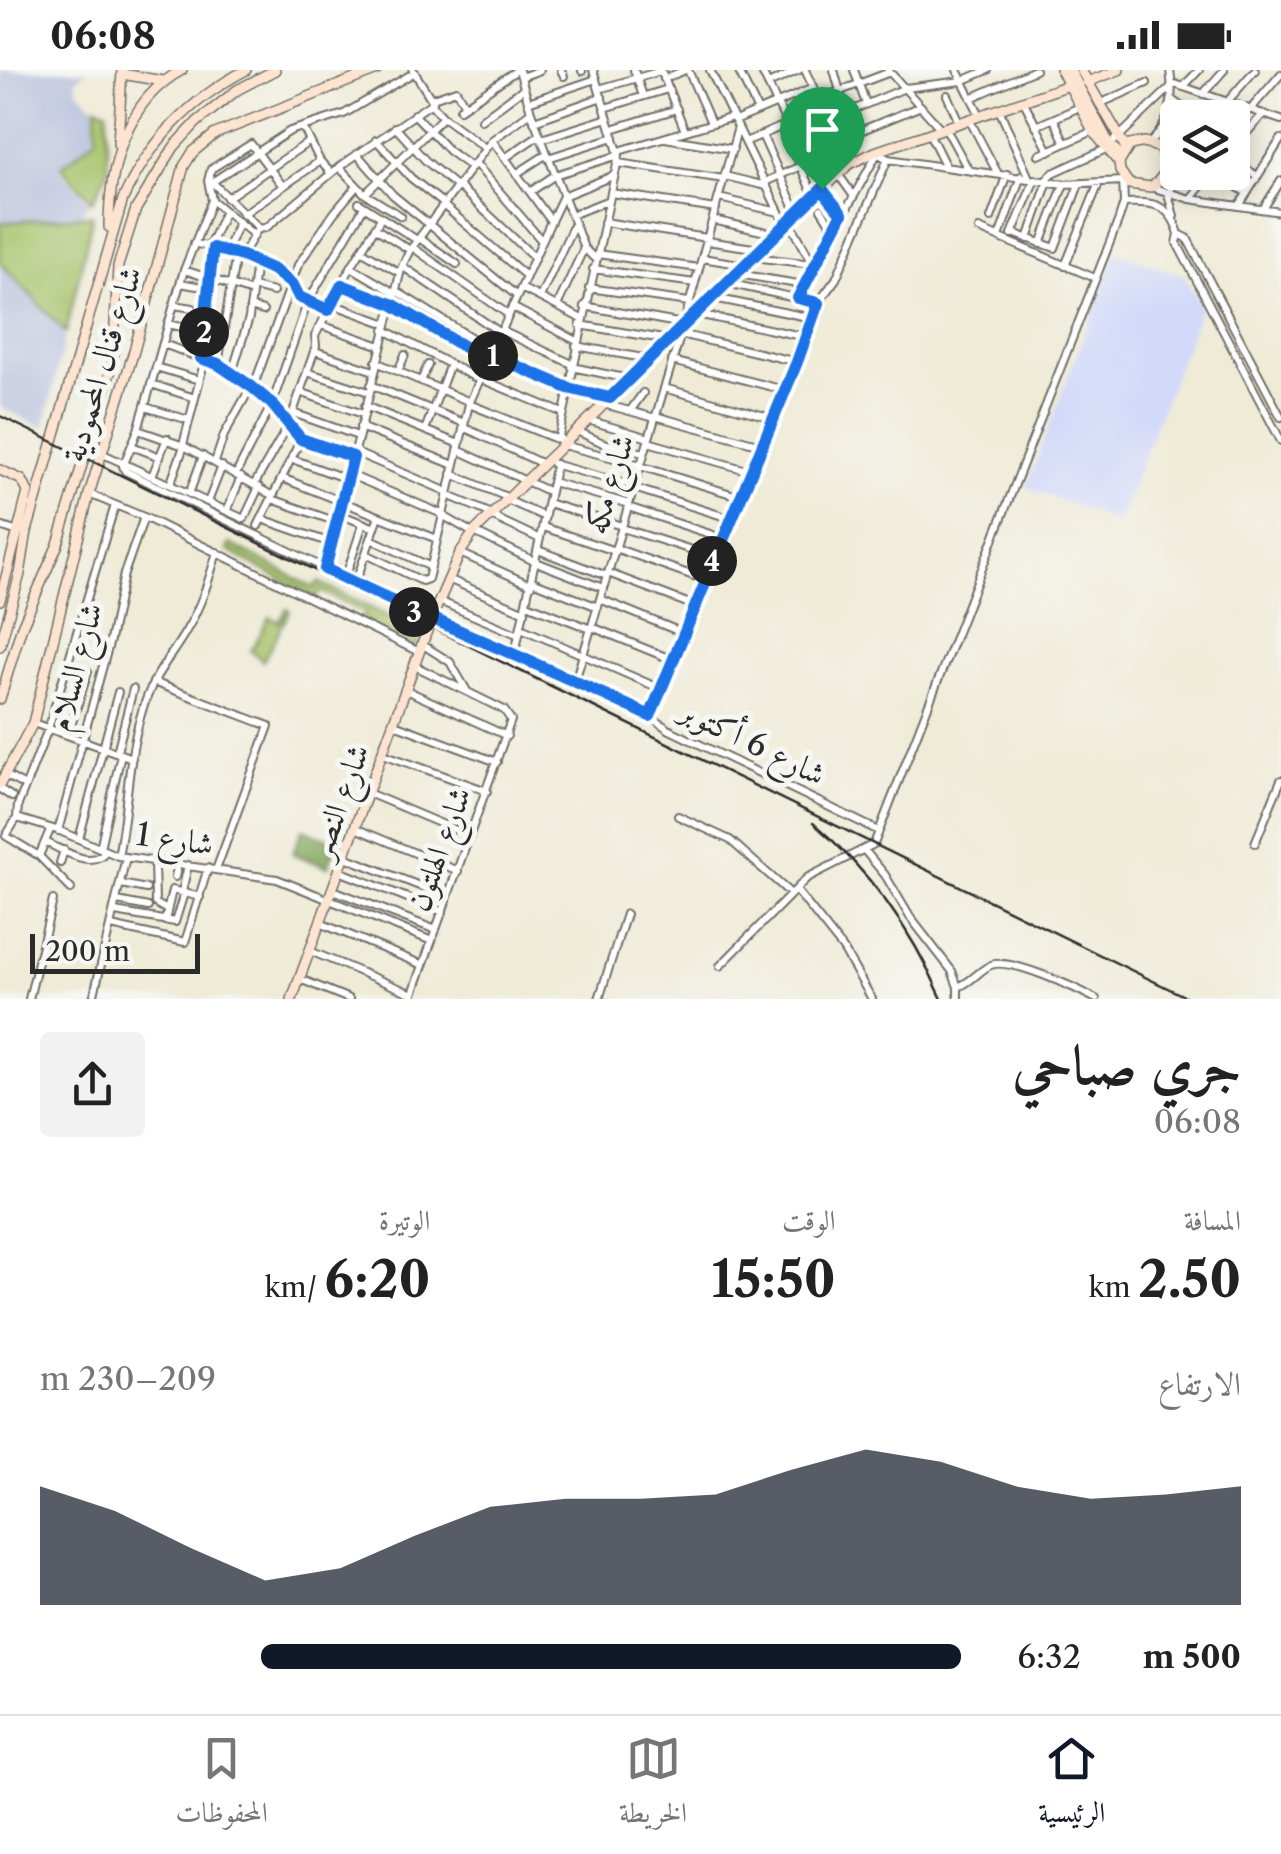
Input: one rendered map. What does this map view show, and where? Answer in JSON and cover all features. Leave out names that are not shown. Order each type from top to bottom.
[{"type":"street","points":[[117,156],[140,108],[164,81],[182,70]]},
{"type":"street","points":[[109,240],[109,191],[117,156],[122,72],[164,81],[194,70]]},
{"type":"street","name":"شارع قنال المحمودية","points":[[0,646],[20,574],[27,531],[60,426],[109,240],[129,185],[161,136],[200,99],[246,70]]},
{"type":"street","name":"شارع قنال المحمودية","points":[[0,699],[20,628],[58,544],[113,363],[117,277],[126,233],[142,198],[177,143],[223,100],[275,70]]},
{"type":"street","name":"شارع قنال المحمودية","points":[[2,783],[33,723],[90,494],[184,166],[213,135],[377,70]]},
{"type":"street","points":[[218,364],[239,255],[257,232],[432,101],[456,90],[463,107],[519,72],[540,70]]},
{"type":"street","points":[[561,443],[562,413],[618,157],[593,70]]},
{"type":"street","points":[[534,121],[600,94],[635,74],[687,70],[711,123]]},
{"type":"street","points":[[710,70],[779,212]]},
{"type":"street","points":[[738,70],[758,111]]},
{"type":"street","points":[[761,70],[800,165],[818,193],[842,214]]},
{"type":"street","points":[[768,84],[802,70],[849,164]]},
{"type":"street","points":[[834,70],[846,113]]},
{"type":"street","points":[[854,70],[866,104]]},
{"type":"street","points":[[956,70],[971,98],[969,119]]},
{"type":"street","points":[[829,120],[905,88],[962,81],[988,70]]},
{"type":"street","points":[[971,98],[1035,70]]},
{"type":"street","points":[[1061,70],[1093,130],[1108,147],[1122,155]]},
{"type":"street","points":[[1070,70],[1108,147]]},
{"type":"street","points":[[720,966],[812,875],[874,844],[1124,203],[1118,137],[1081,70]]},
{"type":"street","points":[[1087,82],[1119,70]]},
{"type":"street","points":[[1170,70],[1172,100]]},
{"type":"street","points":[[1183,87],[1199,70]]},
{"type":"street","points":[[1204,94],[1224,70]]},
{"type":"street","points":[[1229,100],[1254,70]]},
{"type":"street","points":[[211,183],[257,151],[303,127],[344,114],[414,71],[443,117],[485,148]]},
{"type":"street","points":[[819,99],[891,71],[943,128],[968,169]]},
{"type":"street","points":[[519,72],[584,248],[596,256],[699,268]]},
{"type":"street","points":[[662,73],[685,131]]},
{"type":"street","points":[[635,74],[643,96]]},
{"type":"street","points":[[1281,74],[1250,110],[1277,119],[1281,107]]},
{"type":"street","points":[[528,102],[596,79]]},
{"type":"street","points":[[1098,104],[1147,83]]},
{"type":"street","name":"شارع النصر","points":[[292,999],[431,620],[474,532],[849,164],[1069,84]]},
{"type":"street","points":[[1172,85],[1221,100]]},
{"type":"street","points":[[1028,238],[1047,181],[1057,171],[1108,147],[1172,85]]},
{"type":"street","points":[[481,120],[524,88]]},
{"type":"street","points":[[530,192],[555,175],[711,123],[735,122],[814,88]]},
{"type":"street","points":[[605,108],[668,89]]},
{"type":"street","points":[[947,95],[969,119],[1002,173],[991,218]]},
{"type":"street","points":[[1023,100],[1048,151]]},
{"type":"street","points":[[618,157],[766,184],[921,106]]},
{"type":"street","points":[[1036,126],[1080,107]]},
{"type":"street","points":[[516,174],[548,156],[676,109]]},
{"type":"street","points":[[745,142],[824,109]]},
{"type":"street","points":[[999,109],[1028,178],[1010,236],[1053,248],[1079,184]]},
{"type":"street","points":[[325,569],[401,270],[415,244],[485,148],[531,112]]},
{"type":"street","points":[[414,114],[429,132],[473,165],[542,242]]},
{"type":"street","points":[[1250,130],[1264,114]]},
{"type":"street","points":[[365,194],[443,117]]},
{"type":"street","points":[[505,158],[540,137],[608,118]]},
{"type":"street","points":[[1054,118],[1065,144]]},
{"type":"street","name":"شارع مكه","points":[[575,681],[682,329],[725,178],[735,122]]},
{"type":"street","points":[[303,127],[320,160],[401,216]]},
{"type":"street","points":[[395,128],[412,148],[535,258]]},
{"type":"street","points":[[792,146],[833,129]]},
{"type":"street","points":[[1039,155],[1093,130]]},
{"type":"street","points":[[1150,143],[1160,131]]},
{"type":"street","points":[[929,133],[945,166]]},
{"type":"street","points":[[177,143],[213,135]]},
{"type":"street","points":[[762,135],[781,174],[790,219],[814,265]]},
{"type":"street","points":[[664,138],[732,149]]},
{"type":"street","points":[[1239,206],[1281,139]]},
{"type":"street","points":[[376,140],[396,164],[526,276]]},
{"type":"street","points":[[492,140],[551,221]]},
{"type":"street","points":[[227,198],[310,142]]},
{"type":"street","points":[[1122,155],[1140,142],[1150,143],[1160,152]]},
{"type":"street","points":[[124,463],[138,430],[184,270],[212,200],[211,169],[249,144],[282,185]]},
{"type":"street","points":[[798,298],[876,153],[888,159],[1064,184],[1123,180],[1136,188],[1152,187],[1190,199],[1281,212]]},
{"type":"street","points":[[357,154],[412,212],[517,296]]},
{"type":"street","points":[[650,716],[818,303],[836,279],[888,159]]},
{"type":"street","points":[[243,214],[320,160]]},
{"type":"street","points":[[1250,171],[1258,176]]},
{"type":"street","points":[[838,174],[853,195]]},
{"type":"street","points":[[366,554],[422,581],[428,579],[469,403],[551,221],[563,196],[615,175]]},
{"type":"street","points":[[1000,234],[1028,178]]},
{"type":"street","points":[[1152,187],[1160,178]]},
{"type":"street","points":[[1263,210],[1281,181]]},
{"type":"street","points":[[211,183],[257,232]]},
{"type":"street","points":[[1065,266],[1099,183]]},
{"type":"street","points":[[1041,244],[1064,184]]},
{"type":"street","points":[[208,502],[224,436],[252,388],[290,282],[313,241],[356,187]]},
{"type":"street","points":[[1170,190],[1179,234],[1177,243],[1281,441]]},
{"type":"street","points":[[1190,199],[1198,190]]},
{"type":"street","points":[[1242,190],[1247,193]]},
{"type":"street","points":[[571,215],[610,196],[716,208]]},
{"type":"street","points":[[719,198],[779,212],[790,219]]},
{"type":"street","points":[[212,200],[257,232]]},
{"type":"street","points":[[1124,203],[1156,204],[1175,218]]},
{"type":"street","points":[[226,511],[272,404],[308,302],[362,205],[511,311],[577,343],[651,360]]},
{"type":"street","points":[[822,209],[834,229]]},
{"type":"street","points":[[170,484],[200,380],[211,247],[225,211]]},
{"type":"street","points":[[102,452],[246,518],[256,486],[288,424],[316,336],[350,268],[381,218]]},
{"type":"street","points":[[713,220],[776,234]]},
{"type":"street","points":[[226,251],[239,222]]},
{"type":"street","points":[[604,222],[707,240],[805,285]]},
{"type":"street","points":[[540,297],[574,224]]},
{"type":"street","points":[[375,228],[456,264]]},
{"type":"street","points":[[978,230],[1095,278]]},
{"type":"street","points":[[1179,234],[1186,236],[1281,417]]},
{"type":"street","points":[[194,243],[256,261],[290,282],[299,297],[308,302],[386,327],[480,379],[562,413]]},
{"type":"street","points":[[557,306],[584,248]]},
{"type":"street","points":[[361,250],[501,332],[572,365],[630,379]]},
{"type":"street","points":[[702,258],[814,265]]},
{"type":"street","points":[[232,374],[250,307],[256,261]]},
{"type":"street","points":[[350,268],[395,292],[491,356]]},
{"type":"street","points":[[593,268],[695,282]]},
{"type":"street","points":[[184,270],[231,286],[274,292]]},
{"type":"street","points":[[180,282],[198,286]]},
{"type":"street","points":[[727,283],[818,303]]},
{"type":"street","points":[[342,285],[392,305],[491,356],[630,411],[761,444]]},
{"type":"street","points":[[521,288],[581,322],[670,340]]},
{"type":"street","points":[[589,288],[689,302]]},
{"type":"street","points":[[713,297],[812,318]]},
{"type":"street","points":[[174,305],[193,308]]},
{"type":"street","points":[[584,306],[797,362]]},
{"type":"street","points":[[250,307],[263,311]]},
{"type":"street","points":[[697,314],[806,338]]},
{"type":"street","points":[[168,324],[191,328]]},
{"type":"street","points":[[321,325],[380,346]]},
{"type":"street","points":[[162,344],[218,364],[272,404],[301,439],[353,454],[540,538]]},
{"type":"street","points":[[314,351],[374,371]]},
{"type":"street","points":[[398,371],[405,355]]},
{"type":"street","points":[[376,362],[561,443],[741,497]]},
{"type":"street","points":[[672,362],[784,390]]},
{"type":"street","points":[[424,430],[450,364]]},
{"type":"street","points":[[421,381],[428,365]]},
{"type":"street","points":[[156,366],[200,380]]},
{"type":"street","points":[[307,372],[370,388],[432,410],[548,463],[732,519]]},
{"type":"street","points":[[151,384],[195,398]]},
{"type":"street","points":[[664,388],[772,418]]},
{"type":"street","points":[[300,392],[424,430],[550,492]]},
{"type":"street","points":[[630,411],[643,393]]},
{"type":"street","points":[[145,407],[190,420]]},
{"type":"street","points":[[292,413],[358,436]]},
{"type":"street","points":[[588,420],[750,471]]},
{"type":"street","points":[[360,427],[545,517]]},
{"type":"street","points":[[138,430],[184,446],[273,497],[375,528]]},
{"type":"street","points":[[577,431],[603,443],[644,453]]},
{"type":"street","points":[[152,476],[167,438]]},
{"type":"street","points":[[301,439],[260,523],[332,542]]},
{"type":"street","points":[[132,446],[160,456]]},
{"type":"street","points":[[189,494],[203,456]]},
{"type":"street","points":[[292,459],[442,515],[536,562],[603,588]]},
{"type":"street","name":"شارع 6 أكتوبر","points":[[124,463],[125,471],[159,489],[431,620],[515,653],[650,716],[668,729],[879,831]]},
{"type":"street","points":[[515,653],[552,482],[548,463]]},
{"type":"street","name":"شارع قنال المحمودية","points":[[0,470],[19,478],[28,492],[0,600]]},
{"type":"street","points":[[282,478],[437,539]]},
{"type":"street","points":[[552,482],[722,538]]},
{"type":"street","points":[[90,494],[450,662],[468,692]]},
{"type":"street","points":[[548,503],[714,557]]},
{"type":"street","points":[[70,889],[39,856],[6,839],[48,728],[115,505]]},
{"type":"street","points":[[356,584],[379,516]]},
{"type":"street","name":"شارع السلام","points":[[39,856],[54,830],[82,740],[124,574],[144,517]]},
{"type":"street","points":[[344,578],[363,523]]},
{"type":"street","points":[[0,526],[18,532]]},
{"type":"street","points":[[543,527],[705,580]]},
{"type":"street","points":[[371,539],[431,566]]},
{"type":"street","points":[[538,550],[694,606]]},
{"type":"street","points":[[93,999],[121,884],[132,758],[140,716],[153,682],[196,612],[216,552]]},
{"type":"street","points":[[460,554],[531,583],[683,633]]},
{"type":"street","points":[[448,579],[672,660]]},
{"type":"street","points":[[439,601],[584,654],[661,688]]},
{"type":"street","points":[[415,666],[468,692]]},
{"type":"street","points":[[68,736],[88,672]]},
{"type":"street","points":[[112,926],[185,942],[269,726],[153,682]]},
{"type":"street","points":[[44,842],[93,860],[103,850],[133,690]]},
{"type":"street","points":[[406,690],[506,736]]},
{"type":"street","points":[[79,839],[118,692]]},
{"type":"street","name":"شارع الهلتون","points":[[412,997],[510,716],[468,692]]},
{"type":"street","points":[[33,723],[132,758]]},
{"type":"street","points":[[394,724],[497,762]]},
{"type":"street","points":[[383,754],[487,791]]},
{"type":"street","points":[[1255,843],[1281,780]]},
{"type":"street","points":[[2,783],[25,786]]},
{"type":"street","points":[[2,783],[12,797]]},
{"type":"street","points":[[368,792],[470,836]]},
{"type":"street","points":[[678,816],[724,836],[794,892],[843,949],[872,999]]},
{"type":"street","name":"شارع 1","points":[[17,818],[122,856],[277,880],[331,895]]},
{"type":"street","points":[[355,828],[458,870]]},
{"type":"street","points":[[60,863],[64,850]]},
{"type":"street","points":[[864,850],[952,971],[958,999]]},
{"type":"street","points":[[344,857],[448,897]]},
{"type":"street","points":[[154,860],[150,890],[156,905],[167,910]]},
{"type":"street","points":[[175,876],[178,864]]},
{"type":"street","points":[[115,912],[174,922],[178,919],[188,865]]},
{"type":"street","points":[[340,871],[443,912]]},
{"type":"street","points":[[121,884],[171,894]]},
{"type":"street","points":[[164,921],[172,890],[200,897]]},
{"type":"street","points":[[331,895],[436,930]]},
{"type":"street","points":[[331,895],[432,941]]},
{"type":"street","points":[[29,999],[53,900]]},
{"type":"street","points":[[117,901],[148,907]]},
{"type":"street","points":[[598,999],[626,914]]},
{"type":"street","points":[[320,923],[423,965]]},
{"type":"street","points":[[310,950],[412,997]]},
{"type":"street","points":[[958,987],[987,966],[1005,962],[1063,982],[1096,999]]},
{"type":"street","points":[[300,979],[349,999]]},
{"type":"shaded area","points":[[0,70],[87,70],[76,80],[78,90],[94,106],[94,138],[58,168],[90,202],[81,214],[93,215],[44,428],[0,407]]},
{"type":"shaded area","points":[[1116,252],[1185,276],[1201,307],[1118,522],[1026,487]]},
{"type":"green space","points":[[96,106],[107,111],[108,170],[93,201],[61,167],[96,138]]},
{"type":"green space","points":[[93,215],[66,333],[0,262],[0,223]]},
{"type":"green space","points":[[230,544],[314,588],[318,582],[422,633],[416,647],[362,621],[365,613],[321,591],[315,598],[227,550]]},
{"type":"green space","points":[[287,609],[290,611],[263,661],[251,651],[270,617],[279,622]]},
{"type":"green space","points":[[302,829],[337,842],[328,867],[293,854]]},
{"type":"railway","points":[[0,416],[1190,999]]},
{"type":"railway","points":[[813,823],[853,861],[888,903],[942,999]]},
{"type":"route","points":[[822,189],[842,214],[798,298],[818,303],[650,716],[325,569],[353,457],[301,439],[252,387],[218,364],[201,358],[213,248],[274,270],[293,285],[299,297],[328,310],[342,285],[392,304],[488,361],[491,355],[568,388],[610,398],[822,189]]}]
